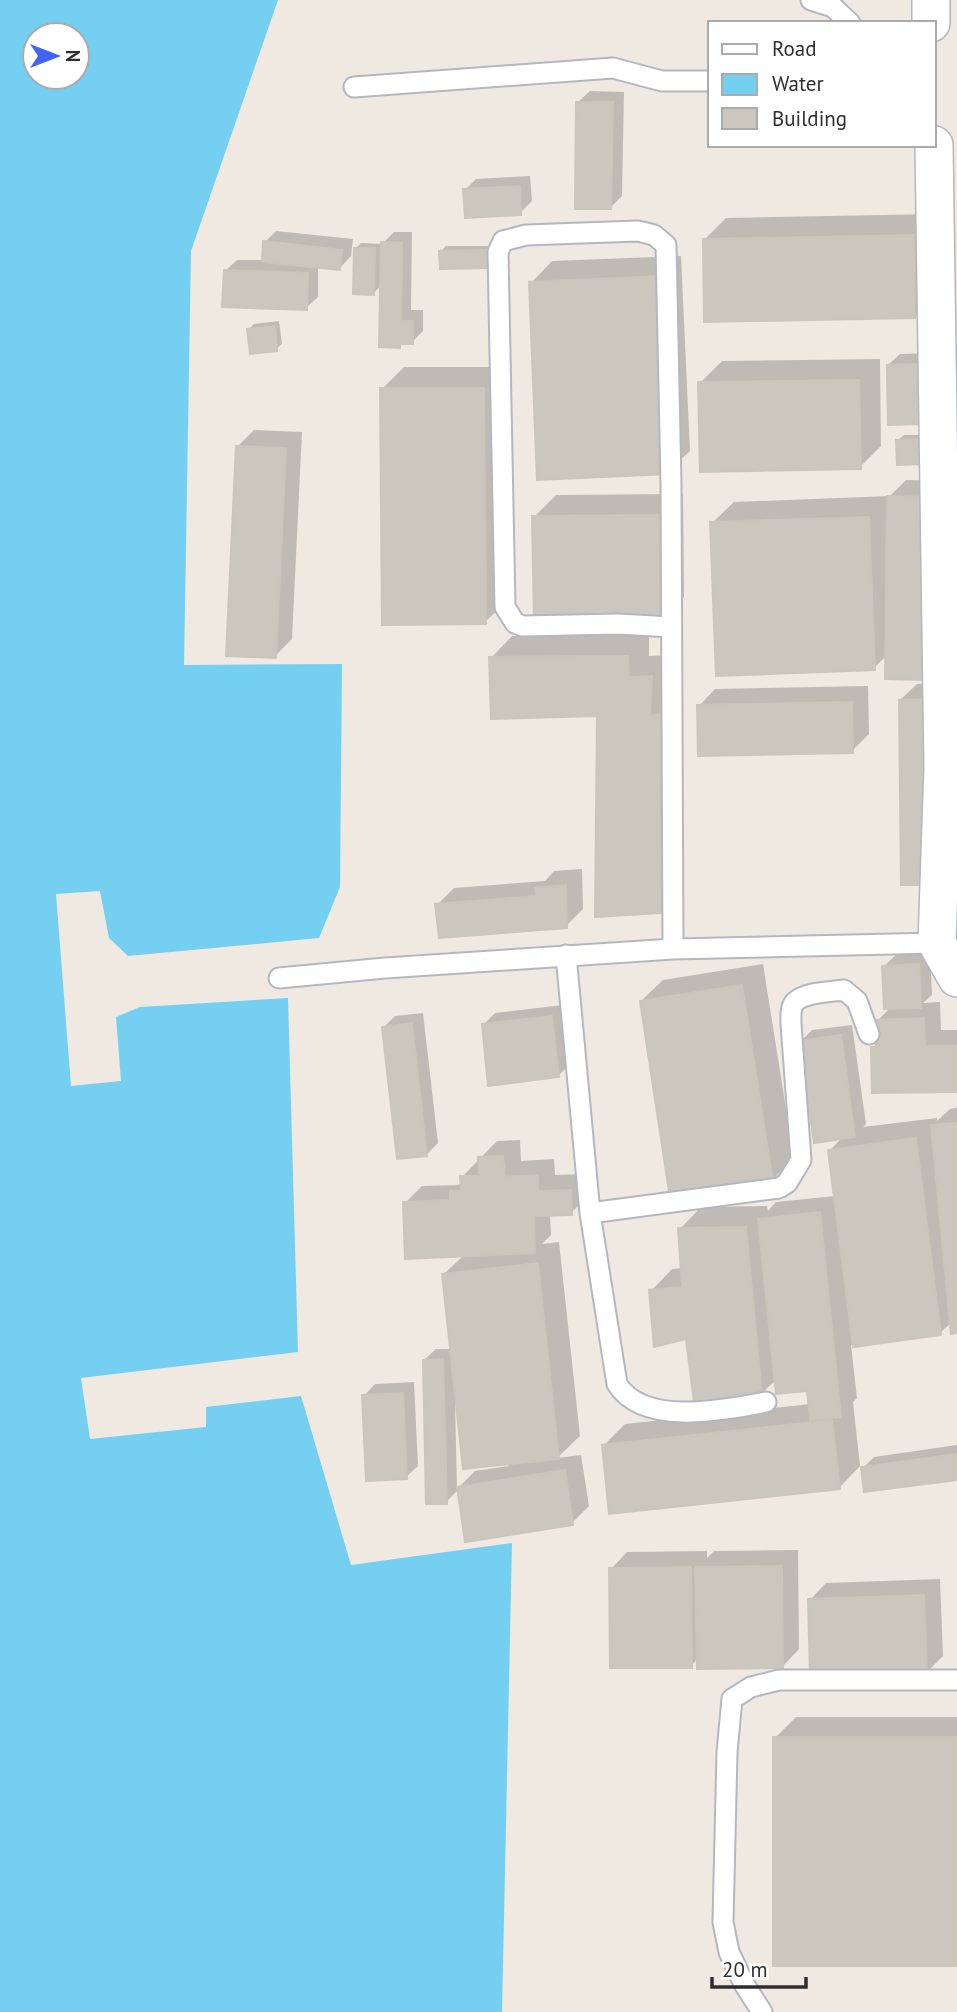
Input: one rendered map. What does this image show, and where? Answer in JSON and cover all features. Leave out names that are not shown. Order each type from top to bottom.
[{"type":"street","points":[[931,0],[933,21]]},
{"type":"street","points":[[936,25],[957,27]]},
{"type":"street","points":[[934,147],[946,272],[948,514],[937,943],[957,978]]},
{"type":"lane","points":[[811,0],[833,7],[848,21]]},
{"type":"lane","points":[[354,86],[613,68],[662,81],[708,81]]},
{"type":"lane","points":[[671,627],[618,624],[523,626],[515,623],[505,607],[498,252],[503,241],[526,235],[638,231],[654,235],[666,246],[671,483],[673,950]]},
{"type":"lane","points":[[279,978],[565,955],[937,943]]},
{"type":"lane","points":[[565,955],[590,1213],[617,1384],[624,1395],[638,1404],[655,1409],[682,1412],[724,1410],[766,1402]]},
{"type":"lane","points":[[590,1213],[779,1188],[787,1183],[801,1160],[791,1024],[794,1002],[804,997],[844,990],[857,1001],[869,1034]]},
{"type":"lane","points":[[762,2012],[744,1984],[729,1952],[723,1922],[727,1752],[732,1699],[751,1687],[779,1680],[957,1680]]},
{"type":"water","points":[[0,0],[278,0],[191,251],[184,665],[342,664],[340,887],[319,938],[128,956],[109,938],[100,891],[56,894],[71,1086],[121,1081],[116,1017],[140,1007],[288,998],[298,1352],[81,1378],[90,1439],[206,1427],[206,1407],[301,1396],[351,1565],[512,1543],[502,2012],[0,2012]]},
{"type":"building","points":[[576,102],[613,102],[611,209],[575,209]]},
{"type":"building","points":[[520,186],[521,215],[465,218],[463,189]]},
{"type":"building","points":[[914,235],[915,318],[704,322],[703,239]]},
{"type":"building","points":[[263,241],[342,250],[340,270],[262,262]]},
{"type":"building","points":[[381,242],[402,243],[401,321],[413,321],[413,344],[400,344],[400,348],[379,347]]},
{"type":"building","points":[[354,248],[375,248],[374,295],[353,294]]},
{"type":"building","points":[[489,250],[489,268],[440,269],[439,251]]},
{"type":"building","points":[[224,270],[308,273],[307,310],[222,307]]},
{"type":"building","points":[[660,276],[669,474],[537,480],[529,282]]},
{"type":"building","points":[[275,326],[277,351],[250,354],[247,329]]},
{"type":"building","points":[[919,364],[920,424],[888,425],[887,365]]},
{"type":"building","points":[[859,380],[861,469],[700,472],[698,382]]},
{"type":"building","points":[[380,388],[484,388],[486,624],[382,625]]},
{"type":"building","points":[[921,439],[921,464],[897,465],[896,440]]},
{"type":"building","points":[[236,446],[286,448],[276,658],[226,656]]},
{"type":"building","points":[[887,496],[930,497],[928,680],[885,679]]},
{"type":"building","points":[[662,515],[663,620],[534,622],[532,516]]},
{"type":"building","points":[[869,517],[875,670],[716,676],[710,522]]},
{"type":"building","points":[[628,656],[629,677],[652,676],[650,716],[661,714],[661,913],[595,917],[597,716],[491,719],[489,657]]},
{"type":"building","points":[[929,699],[932,885],[901,885],[899,700]]},
{"type":"building","points":[[852,702],[853,753],[698,756],[697,705]]},
{"type":"building","points":[[566,885],[567,928],[439,938],[435,904],[536,896],[535,888]]},
{"type":"building","points":[[919,964],[921,1008],[884,1009],[882,966]]},
{"type":"building","points":[[742,985],[773,1182],[670,1198],[640,1001]]},
{"type":"building","points":[[552,1016],[559,1077],[488,1086],[482,1024]]},
{"type":"building","points":[[924,1018],[925,1046],[957,1046],[957,1092],[872,1093],[871,1047],[876,1047],[875,1020]]},
{"type":"building","points":[[412,1023],[427,1156],[397,1159],[382,1027]]},
{"type":"building","points":[[841,1035],[855,1137],[814,1143],[799,1041]]},
{"type":"building","points":[[957,1123],[957,1333],[951,1334],[931,1125]]},
{"type":"building","points":[[916,1138],[941,1335],[853,1347],[828,1150]]},
{"type":"building","points":[[503,1156],[505,1177],[538,1175],[538,1191],[571,1190],[572,1215],[534,1216],[535,1253],[405,1259],[403,1202],[450,1200],[450,1191],[461,1191],[460,1176],[479,1176],[478,1157]]},
{"type":"building","points":[[820,1212],[841,1417],[810,1420],[807,1391],[776,1394],[758,1219]]},
{"type":"building","points":[[746,1227],[762,1396],[695,1410],[686,1339],[654,1347],[649,1290],[682,1287],[678,1228]]},
{"type":"building","points":[[538,1263],[559,1459],[463,1469],[442,1274]]},
{"type":"building","points":[[443,1359],[447,1504],[426,1504],[423,1360]]},
{"type":"building","points":[[403,1393],[407,1479],[366,1481],[362,1395]]},
{"type":"building","points":[[832,1420],[840,1489],[609,1514],[602,1445]]},
{"type":"building","points":[[957,1454],[957,1480],[864,1492],[861,1467]]},
{"type":"building","points":[[565,1470],[573,1525],[465,1542],[457,1487]]},
{"type":"building","points":[[782,1566],[783,1668],[697,1669],[695,1567]]},
{"type":"building","points":[[691,1567],[692,1668],[610,1668],[609,1568]]},
{"type":"building","points":[[924,1595],[927,1674],[810,1678],[808,1599]]},
{"type":"building","points":[[773,1737],[957,1737],[957,1966],[773,1966]]}]
